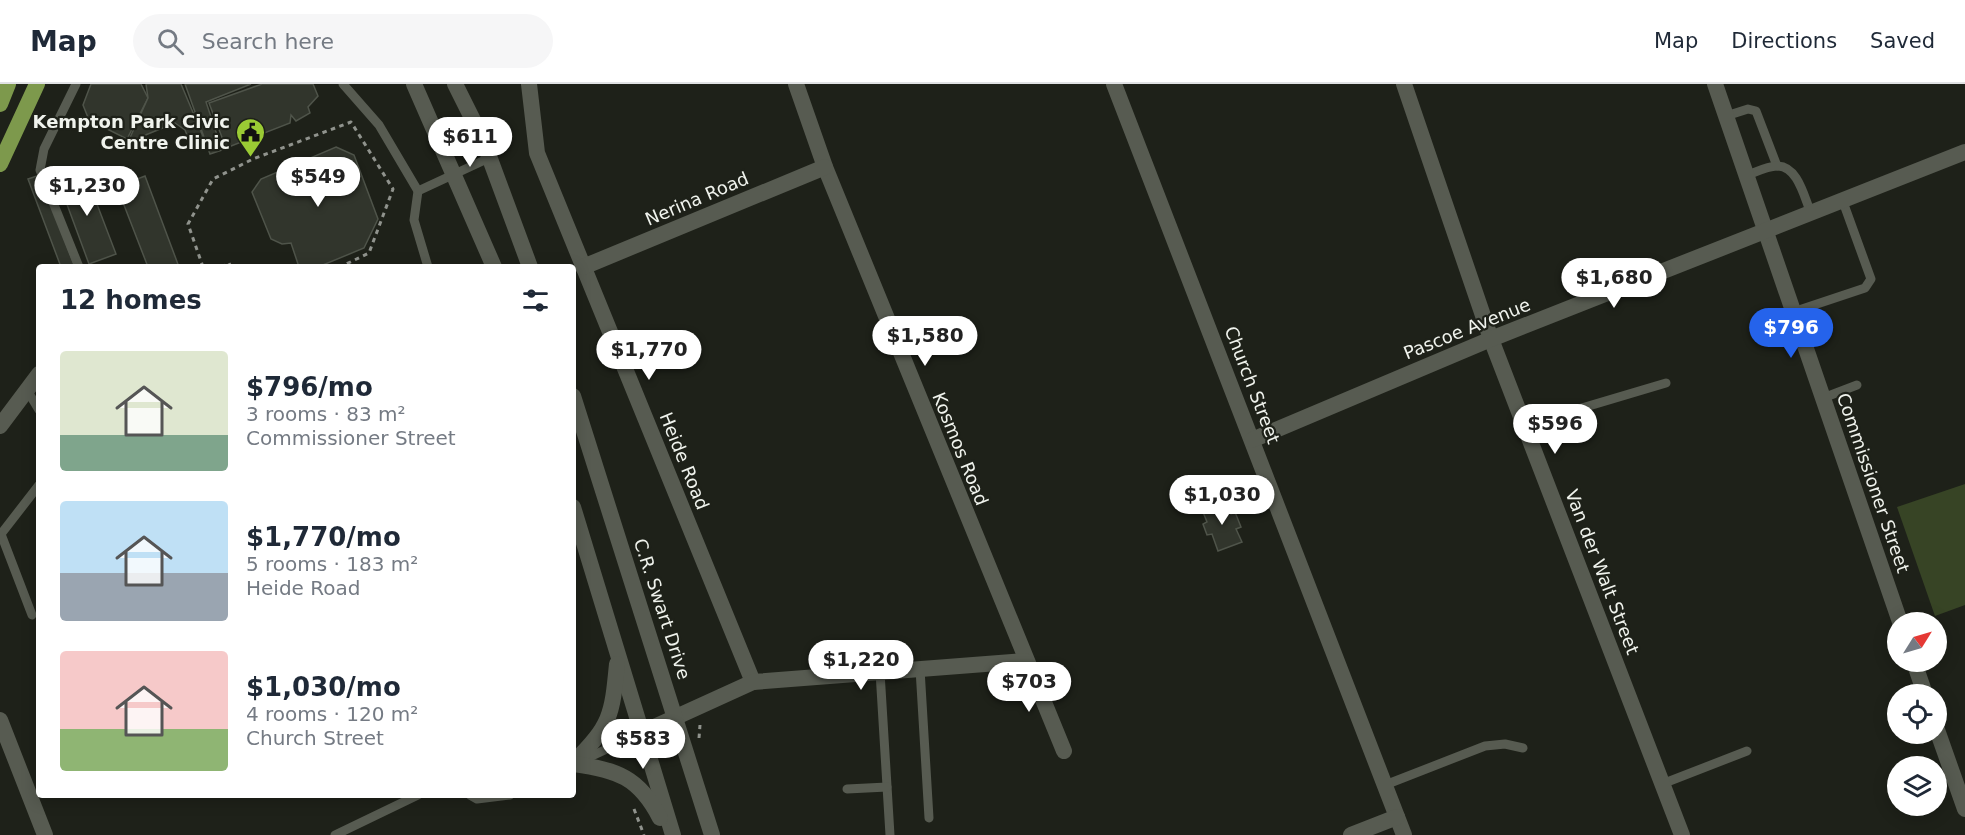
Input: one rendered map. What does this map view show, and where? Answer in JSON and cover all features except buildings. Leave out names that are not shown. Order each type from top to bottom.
[{"type":"main road","points":[[0,165],[38,84]]},
{"type":"street","points":[[414,84],[493,264]]},
{"type":"street","points":[[455,84],[489,158],[529,264]]},
{"type":"street","name":"Heide Road","points":[[529,84],[537,153],[753,682]]},
{"type":"street","name":"Kosmos Road","points":[[796,84],[825,167],[1025,661],[1064,751]]},
{"type":"street","name":"Church Street","points":[[1114,84],[1404,835]]},
{"type":"street","name":"Van der Walt Street","points":[[1404,84],[1491,339],[1682,835]]},
{"type":"street","name":"Commissioner Street","points":[[1715,84],[1897,612]]},
{"type":"street","name":"Pascoe Avenue","points":[[1252,440],[1491,339],[1965,152]]},
{"type":"street","name":"Nerina Road","points":[[584,267],[825,167]]},
{"type":"street","points":[[0,426],[36,378]]},
{"type":"street","name":"C.R. Swart Drive","points":[[576,405],[712,835]]},
{"type":"street","points":[[576,517],[671,835]]},
{"type":"street","points":[[576,761],[598,738],[609,718],[618,656]]},
{"type":"street","points":[[641,733],[753,682],[1025,661]]},
{"type":"street","points":[[0,720],[45,835]]},
{"type":"street","points":[[1942,744],[1965,809]]},
{"type":"street","points":[[576,764],[609,769],[639,789],[654,807],[671,835]]},
{"type":"street","points":[[1351,835],[1397,817]]},
{"type":"lane","points":[[76,84],[44,149],[40,170],[77,264]]},
{"type":"lane","points":[[343,84],[379,126],[418,192],[414,220],[427,264]]},
{"type":"lane","points":[[1726,116],[1748,109],[1756,111],[1777,166]]},
{"type":"lane","points":[[418,192],[489,158]]},
{"type":"lane","points":[[1745,176],[1777,166],[1792,172],[1811,213]]},
{"type":"lane","points":[[1793,312],[1865,288],[1869,284],[1871,279],[1842,200]]},
{"type":"lane","points":[[1525,425],[1666,383]]},
{"type":"lane","points":[[1823,398],[1857,385]]},
{"type":"lane","points":[[27,390],[36,405]]},
{"type":"lane","points":[[32,615],[1,534],[36,489]]},
{"type":"lane","points":[[920,669],[929,818]]},
{"type":"lane","points":[[880,672],[890,835]]},
{"type":"lane","points":[[576,763],[641,733]]},
{"type":"lane","points":[[1385,785],[1485,746],[1505,744],[1523,748]]},
{"type":"lane","points":[[1662,784],[1747,751]]},
{"type":"lane","points":[[847,789],[887,787]]},
{"type":"lane","points":[[335,835],[412,798]]},
{"type":"path","points":[[202,264],[188,224],[213,179],[253,159],[351,122],[393,189],[369,254],[347,264]]},
{"type":"green space","points":[[1965,484],[1965,605],[1946,612],[1934,612],[1897,507]]},
{"type":"place","name":"Kempton Park Civic Centre Clinic","points":[[251,158]]}]
